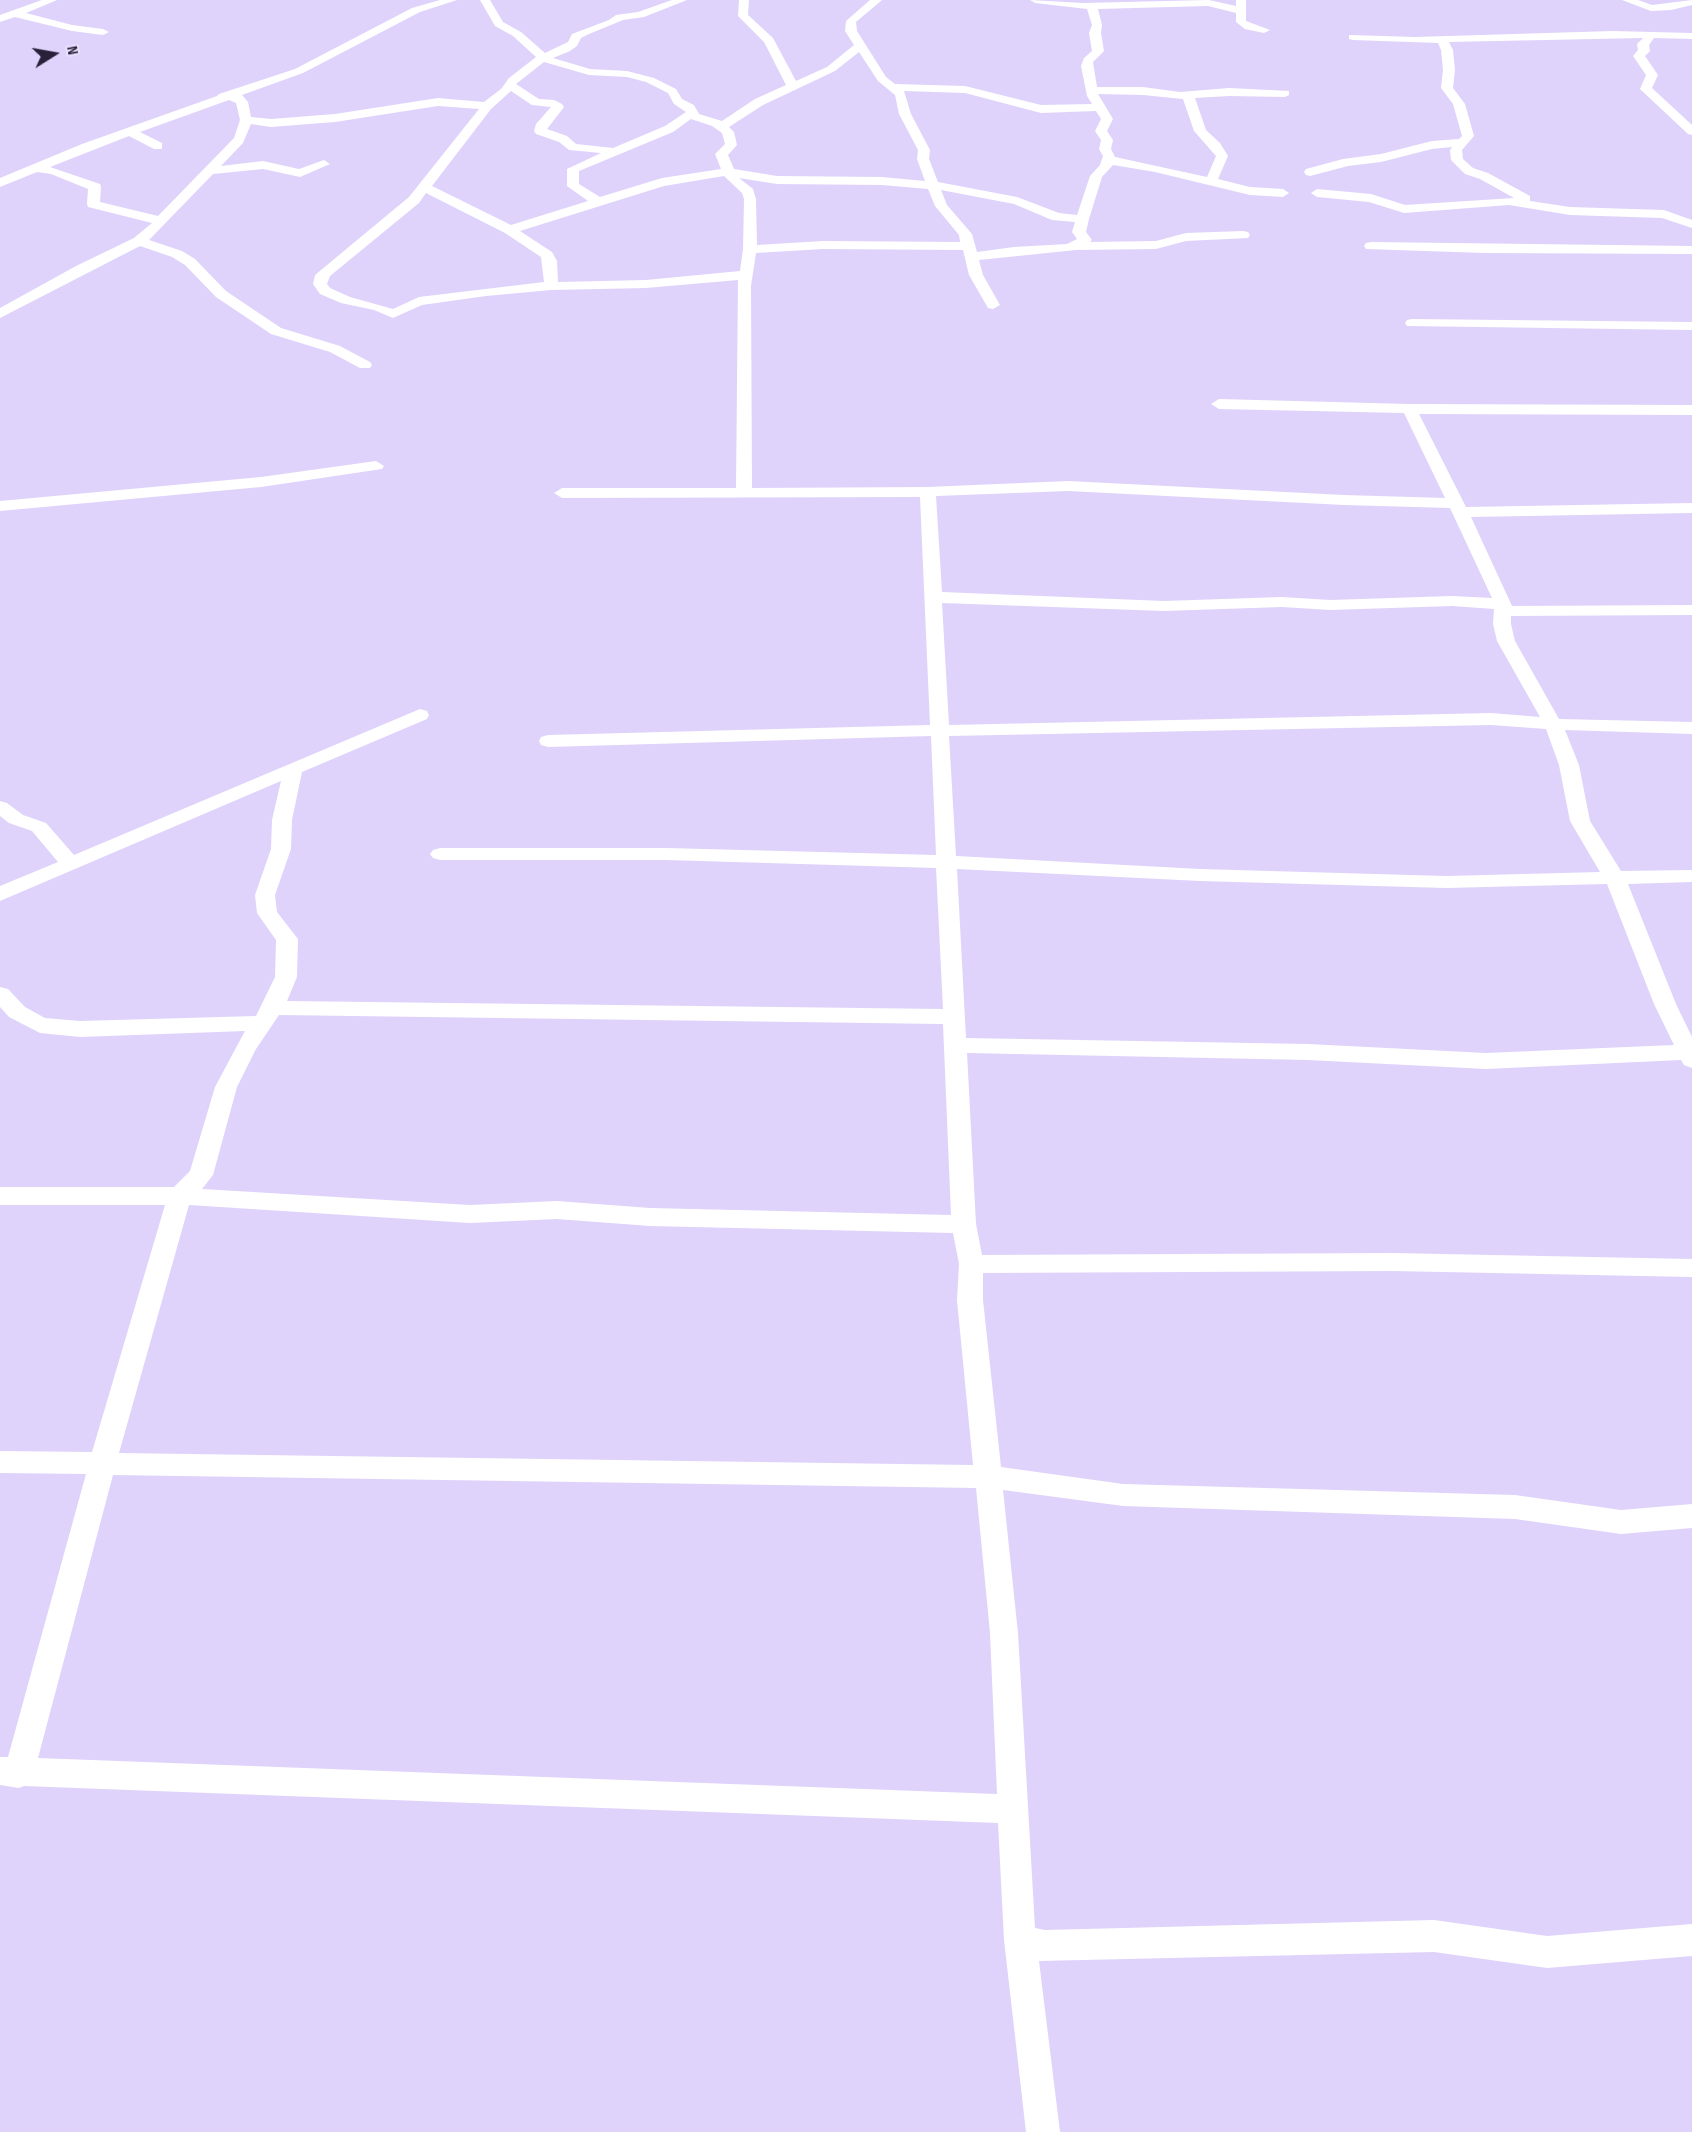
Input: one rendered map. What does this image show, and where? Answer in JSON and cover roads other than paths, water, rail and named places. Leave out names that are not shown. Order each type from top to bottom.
[{"type":"street","points":[[0,19],[52,0]]},
{"type":"street","points":[[418,0],[429,6]]},
{"type":"street","points":[[0,183],[223,96],[238,94],[308,67],[340,48],[387,27],[416,10],[452,0]]},
{"type":"street","points":[[485,0],[499,24],[517,34],[540,53],[542,58],[590,72],[627,74],[650,80],[672,91],[678,101],[692,110],[692,113],[723,126],[730,141],[728,149],[721,154],[733,180],[748,192],[750,249],[744,286],[744,494]]},
{"type":"street","points":[[682,0],[640,15],[620,17],[576,36],[573,44],[560,52],[542,58],[488,106],[414,200],[325,273],[320,278],[320,284],[325,291],[346,300],[378,307],[393,314],[414,303],[428,299],[551,286],[646,284],[746,275]]},
{"type":"street","points":[[744,0],[743,16],[769,40],[793,87]]},
{"type":"street","points":[[877,0],[856,16],[849,26],[882,79],[901,94],[905,114],[924,150],[923,159],[941,206],[961,228],[979,282],[993,305]]},
{"type":"street","points":[[1035,0],[1091,6],[1208,3],[1241,5],[1241,22],[1249,27],[1264,30]]},
{"type":"street","points":[[1627,0],[1651,8],[1671,7],[1692,2]]},
{"type":"street","points":[[1091,6],[1096,25],[1098,51],[1088,60],[1087,66],[1094,96],[1107,119],[1101,131],[1107,140],[1105,148],[1108,160]]},
{"type":"street","points":[[15,14],[72,28],[103,32]]},
{"type":"street","points":[[1353,37],[1415,40],[1613,34],[1692,36]]},
{"type":"street","points":[[1647,35],[1649,39],[1643,44],[1644,51],[1639,56],[1652,75],[1646,89],[1692,131]]},
{"type":"street","points":[[1442,39],[1447,50],[1449,70],[1447,88],[1459,104],[1468,136],[1459,144],[1455,154],[1463,166],[1520,195],[1527,202]]},
{"type":"street","points":[[723,126],[759,102],[831,69],[861,45]]},
{"type":"street","points":[[509,85],[536,102],[558,107],[542,124],[540,130],[563,139],[573,147],[616,151]]},
{"type":"street","points":[[894,87],[964,90],[1041,109],[1098,106]]},
{"type":"street","points":[[1094,90],[1143,91],[1188,96],[1229,92],[1285,93]]},
{"type":"street","points":[[0,314],[81,269],[139,241],[161,221],[239,140],[246,126],[246,120],[238,94]]},
{"type":"street","points":[[1188,96],[1200,131],[1216,146],[1222,156],[1211,181]]},
{"type":"street","points":[[246,120],[270,123],[335,118],[430,103],[488,106]]},
{"type":"street","points":[[598,202],[573,186],[574,177],[571,171],[575,167],[669,129],[692,113]]},
{"type":"street","points":[[130,132],[158,146]]},
{"type":"street","points":[[1310,172],[1432,145],[1462,142]]},
{"type":"street","points":[[1108,160],[1155,168],[1250,191],[1283,193]]},
{"type":"street","points":[[1076,246],[1085,240],[1079,232],[1082,219],[1096,176],[1108,160]]},
{"type":"street","points":[[208,171],[266,165],[289,173],[300,174],[324,164]]},
{"type":"street","points":[[34,168],[54,171],[95,187],[93,204],[161,221]]},
{"type":"street","points":[[510,230],[662,182],[728,172],[777,180],[882,182],[946,187],[1017,201],[1050,215],[1082,219]]},
{"type":"street","points":[[748,192],[777,180]]},
{"type":"street","points":[[424,188],[510,230],[547,255],[550,261],[551,286]]},
{"type":"street","points":[[1317,193],[1371,198],[1404,209],[1509,201],[1527,202],[1570,211],[1664,214],[1692,224]]},
{"type":"street","points":[[750,249],[832,245],[1014,251],[1076,246],[1156,245],[1186,237],[1243,235]]},
{"type":"street","points":[[139,241],[190,262],[221,294],[276,331],[335,349],[365,365]]},
{"type":"street","points":[[1371,246],[1692,250]]},
{"type":"street","points":[[1412,323],[1692,326]]},
{"type":"street","points":[[1219,404],[1409,409],[1692,410]]},
{"type":"street","points":[[955,1045],[1308,1052],[1486,1061],[1515,1058],[1690,1056],[1665,1004],[1615,878],[1598,854],[1580,821],[1569,765],[1553,724],[1506,641],[1502,624],[1503,608],[1460,508],[1409,409]]},
{"type":"street","points":[[0,506],[261,482],[376,466]]},
{"type":"street","points":[[562,493],[928,492],[1068,486],[1460,508],[1692,508]]},
{"type":"street","points":[[928,492],[963,1224],[971,1264],[970,1300],[1004,1633],[1020,1940],[1043,2132]]},
{"type":"street","points":[[934,597],[1164,606],[1282,602],[1330,605],[1452,601],[1503,608],[1692,610]]},
{"type":"street","points":[[0,894],[420,715]]},
{"type":"street","points":[[548,741],[940,730],[1491,719],[1553,724],[1692,728]]},
{"type":"street","points":[[293,770],[282,820],[281,849],[265,895],[267,913],[287,939],[286,977],[268,1015],[246,1047],[225,1087],[201,1175],[180,1196],[10,1773],[1014,1809]]},
{"type":"street","points":[[0,807],[15,819],[39,827],[71,864]]},
{"type":"street","points":[[440,854],[666,854],[946,862],[1200,875],[1446,882],[1692,876]]},
{"type":"street","points":[[0,994],[17,1011],[40,1025],[80,1029],[268,1015],[953,1017]]},
{"type":"street","points":[[0,1196],[180,1196],[470,1214],[557,1210],[650,1217],[963,1224]]},
{"type":"street","points":[[971,1264],[1393,1262],[1692,1268]]},
{"type":"street","points":[[0,1462],[989,1477],[1124,1496],[1515,1507],[1622,1522],[1692,1516]]},
{"type":"street","points":[[1020,1940],[1045,1946],[1434,1936],[1547,1952],[1692,1940]]}]
